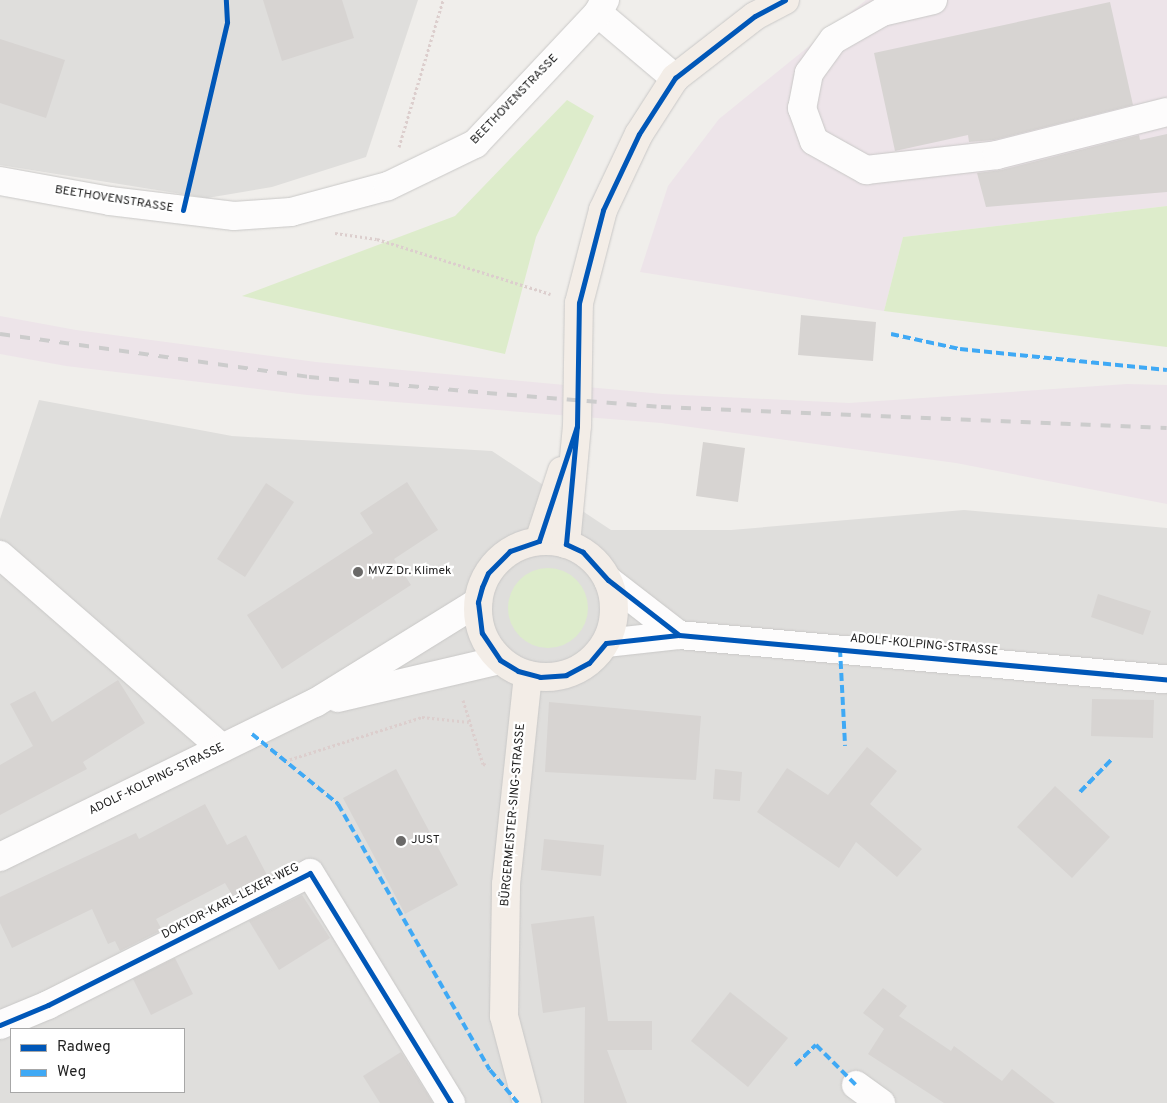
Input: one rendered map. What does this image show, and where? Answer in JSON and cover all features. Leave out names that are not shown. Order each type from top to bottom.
[{"type":"main road","points":[[566,544],[577,426],[579,303],[603,210],[639,134],[676,78],[755,16],[785,0]]},
{"type":"main road","points":[[539,541],[577,426]]},
{"type":"main road","points":[[539,541],[566,544],[584,552],[608,580],[614,601],[614,615],[606,643],[578,670],[554,677],[528,675],[500,660],[482,633],[478,602],[488,573],[510,551],[539,541]]},
{"type":"main road","name":"BÜRGERMEISTER-SING-STRASSE","points":[[527,1103],[504,1016],[506,884],[528,675]]},
{"type":"street","points":[[933,0],[882,12],[832,40],[809,73],[802,108],[814,141],[866,170],[997,154],[1167,112]]},
{"type":"street","name":"BEETHOVENSTRASSE","points":[[0,181],[110,201],[234,216],[291,212],[388,186],[475,144],[601,7],[676,78]]},
{"type":"street","points":[[0,554],[222,748]]},
{"type":"street","points":[[608,580],[679,635]]},
{"type":"street","name":"ADOLF-KOLPING-STRASSE","points":[[0,857],[315,704],[478,602]]},
{"type":"street","name":"ADOLF-KOLPING-STRASSE","points":[[606,643],[679,635],[1167,679]]},
{"type":"street","name":"ADOLF-KOLPING-STRASSE","points":[[315,704],[500,660]]},
{"type":"street","name":"DOKTOR-KARL-LEXER-WEG","points":[[0,1026],[48,1005],[310,874],[451,1103]]},
{"type":"street","points":[[856,1085],[881,1103]]},
{"type":"path","points":[[388,186],[443,0]]},
{"type":"path","points":[[291,212],[330,232],[377,239],[579,303]]},
{"type":"path","points":[[454,671],[483,764],[518,772]]},
{"type":"path","points":[[285,761],[422,717],[469,722]]},
{"type":"shaded area","points":[[0,0],[418,0],[366,157],[272,187],[207,198],[0,165]]},
{"type":"shaded area","points":[[866,0],[1167,0],[1167,206],[903,237],[884,311],[640,272],[668,186],[719,119]]},
{"type":"shaded area","points":[[0,316],[76,330],[316,362],[663,394],[849,403],[1127,384],[1167,385],[1167,504],[956,463],[661,423],[307,395],[66,366],[0,354]]},
{"type":"shaded area","points":[[39,400],[232,436],[492,451],[611,530],[731,530],[964,510],[1167,528],[1167,1103],[0,1103],[0,519]]},
{"type":"green space","points":[[567,100],[594,116],[536,237],[505,354],[242,296],[455,216]]},
{"type":"green space","points":[[1167,206],[1167,347],[884,311],[903,237]]},
{"type":"green space","points":[[540,568],[556,568],[577,579],[588,600],[588,616],[577,637],[556,648],[540,648],[526,642],[514,630],[508,616],[508,600],[514,586],[526,574]]},
{"type":"building","points":[[263,0],[342,0],[354,38],[282,61]]},
{"type":"building","points":[[1110,2],[1133,105],[994,140],[969,142],[968,135],[895,151],[874,53]]},
{"type":"building","points":[[0,39],[65,60],[46,118],[0,103]]},
{"type":"building","points":[[1167,134],[1167,192],[986,207],[977,173],[1001,170],[1139,135],[1140,140]]},
{"type":"building","points":[[801,315],[876,322],[873,361],[798,355]]},
{"type":"building","points":[[703,442],[745,448],[738,502],[696,496]]},
{"type":"building","name":"MVZ Dr. Klimek","points":[[407,482],[438,530],[394,559],[411,585],[282,669],[247,615],[373,533],[360,513]]},
{"type":"building","points":[[266,483],[294,502],[245,577],[217,559]]},
{"type":"building","points":[[1098,594],[1151,611],[1143,635],[1091,617]]},
{"type":"building","points":[[118,680],[145,723],[83,762],[87,769],[0,815],[0,765],[33,746],[10,704],[35,691],[52,722]]},
{"type":"building","points":[[1092,699],[1154,700],[1153,738],[1091,736]]},
{"type":"building","points":[[549,702],[701,716],[696,780],[545,772]]},
{"type":"building","points":[[867,747],[897,771],[870,804],[922,849],[897,877],[856,842],[839,868],[757,812],[787,768],[828,795]]},
{"type":"building","name":"JUST","points":[[396,769],[458,885],[405,914],[343,798]]},
{"type":"building","points":[[715,769],[742,772],[740,801],[713,799]]},
{"type":"building","points":[[1055,786],[1110,837],[1072,878],[1017,827]]},
{"type":"building","points":[[205,804],[227,845],[246,835],[268,877],[232,895],[225,883],[156,919],[162,930],[120,951],[115,941],[108,944],[92,909],[12,948],[0,923],[0,897],[136,833],[139,839]]},
{"type":"building","points":[[544,839],[604,845],[601,876],[541,870]]},
{"type":"building","points":[[302,895],[330,938],[279,970],[249,921]]},
{"type":"building","points":[[594,916],[608,1021],[652,1021],[652,1050],[607,1050],[627,1103],[584,1103],[585,1007],[543,1013],[531,924]]},
{"type":"building","points":[[175,958],[193,994],[151,1015],[133,979]]},
{"type":"building","points":[[883,988],[907,1006],[899,1016],[951,1051],[954,1046],[1002,1081],[1012,1069],[1055,1103],[944,1103],[868,1054],[884,1029],[863,1013]]},
{"type":"building","points":[[730,992],[788,1038],[748,1087],[691,1041]]},
{"type":"building","points":[[401,1052],[433,1103],[380,1103],[363,1076]]},
{"type":"railway","points":[[0,334],[309,377],[487,393],[661,407],[1167,428]]},
{"type":"marked path","points":[[891,334],[960,349],[1167,370]]},
{"type":"marked path","points":[[840,649],[845,746]]},
{"type":"marked path","points":[[252,734],[338,804],[490,1070],[518,1103]]},
{"type":"marked path","points":[[1080,792],[1111,760]]},
{"type":"marked path","points":[[795,1065],[816,1045],[856,1085]]},
{"type":"cycle path","points":[[183,210],[227,22],[226,0]]},
{"type":"cycle path","points":[[679,635],[608,580],[583,552],[566,544],[577,426],[579,303],[603,210],[639,134],[675,78],[755,16],[785,0]]},
{"type":"cycle path","points":[[577,426],[539,541],[510,551],[488,573],[478,602],[482,633],[500,660],[518,671],[540,677],[566,675],[589,663],[606,643],[679,635],[1167,679]]},
{"type":"cycle path","points":[[0,1025],[48,1005],[310,873],[451,1103]]},
{"type":"place","name":"MVZ Dr. Klimek","points":[[358,572]]},
{"type":"place","name":"JUST","points":[[401,841]]}]
